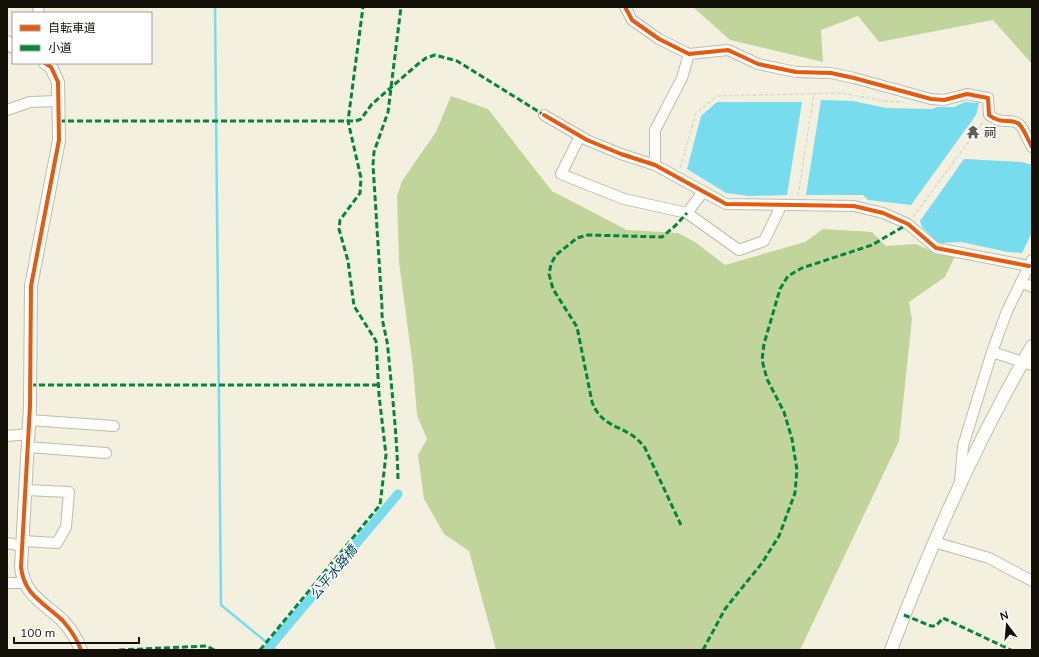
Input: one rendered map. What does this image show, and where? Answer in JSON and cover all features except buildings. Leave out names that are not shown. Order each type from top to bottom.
[{"type":"street","points":[[625,7],[632,20],[659,39],[689,54],[728,50],[758,64],[796,72],[831,73],[931,99],[944,100],[966,94],[988,98],[989,115],[996,120],[1015,122],[1020,125],[1032,146]]},
{"type":"street","points":[[655,164],[655,130],[682,78],[689,54]]},
{"type":"street","points":[[49,64],[58,82],[58,152],[36,252],[31,286],[29,434],[21,567],[24,583],[31,594],[70,628],[81,650]]},
{"type":"street","points":[[7,110],[30,102],[58,101]]},
{"type":"street","points":[[544,115],[580,136],[620,154],[655,164],[726,204],[854,206],[883,213],[908,224],[936,248],[1030,263],[1007,311],[992,352],[963,446],[960,485]]},
{"type":"street","points":[[580,136],[561,174],[624,199],[687,212],[739,250],[764,241],[781,206]]},
{"type":"street","points":[[687,212],[703,192]]},
{"type":"street","points":[[1021,282],[1032,287]]},
{"type":"street","points":[[891,650],[934,542],[960,485],[1027,363],[1032,346]]},
{"type":"street","points":[[992,352],[1027,363]]},
{"type":"street","points":[[29,420],[114,426]]},
{"type":"street","points":[[7,436],[29,434]]},
{"type":"street","points":[[28,447],[106,453]]},
{"type":"street","points":[[7,543],[57,543],[66,527],[70,492],[26,490]]},
{"type":"street","points":[[934,542],[989,558],[1032,581]]},
{"type":"street","points":[[7,583],[24,583]]},
{"type":"path","points":[[677,177],[696,113],[717,96],[842,93],[884,101],[906,102]]},
{"type":"path","points":[[796,206],[814,94]]},
{"type":"path","points":[[908,224],[989,115]]},
{"type":"green space","points":[[693,7],[1032,7],[1032,64],[993,20],[879,42],[858,16],[821,30],[823,62],[730,40]]},
{"type":"green space","points":[[451,96],[488,109],[552,191],[627,230],[678,233],[695,242],[725,265],[805,242],[823,229],[872,232],[886,246],[916,244],[931,251],[955,256],[945,277],[909,302],[912,319],[899,441],[800,650],[496,650],[469,551],[444,534],[424,499],[418,455],[427,439],[417,415],[413,367],[399,262],[397,196],[402,181],[436,132]]},
{"type":"water","points":[[821,100],[853,101],[886,108],[932,109],[937,107],[954,107],[965,102],[979,103],[976,115],[911,205],[868,200],[863,195],[806,195]]},
{"type":"water","points":[[717,102],[802,102],[787,195],[749,196],[726,193],[687,169],[701,116]]},
{"type":"water","points":[[964,159],[1022,162],[1032,165],[1032,232],[1022,253],[1008,252],[961,242],[938,243],[922,227],[920,221]]},
{"type":"waterway","points":[[215,7],[221,605],[276,650]]},
{"type":"waterway","name":"公平水路橋","points":[[267,650],[398,494]]},
{"type":"marked path","points":[[260,650],[380,505],[386,455],[379,395],[376,341],[354,306],[348,261],[339,229],[340,220],[360,193],[361,178],[348,121],[363,7]]},
{"type":"marked path","points":[[398,479],[388,350],[382,313],[373,165],[374,152],[388,112],[401,7]]},
{"type":"marked path","points":[[59,121],[356,121],[361,119],[372,104],[418,64],[426,58],[435,55],[457,61],[544,115]]},
{"type":"marked path","points":[[681,525],[645,448],[631,434],[609,423],[597,412],[592,402],[577,327],[553,289],[549,274],[551,264],[556,255],[577,238],[588,235],[662,237],[687,213]]},
{"type":"marked path","points":[[703,650],[725,609],[762,563],[779,536],[795,493],[797,470],[792,439],[784,412],[767,379],[762,360],[764,344],[780,289],[788,276],[802,268],[872,245],[908,224]]},
{"type":"marked path","points":[[30,385],[378,385]]},
{"type":"marked path","points":[[904,615],[931,626],[936,626],[943,618],[1011,650]]},
{"type":"marked path","points":[[119,650],[207,646],[214,650]]},
{"type":"cycle path","points":[[625,7],[632,20],[659,39],[689,54],[728,50],[758,64],[796,72],[831,73],[931,99],[944,100],[967,94],[988,98],[989,115],[998,120],[1013,121],[1019,124],[1032,147]]},
{"type":"cycle path","points":[[46,64],[51,67],[58,82],[59,140],[31,286],[30,406],[21,567],[26,585],[31,592],[63,621],[74,635],[81,650]]},
{"type":"cycle path","points":[[544,115],[587,140],[621,154],[655,165],[726,204],[854,206],[883,213],[908,224],[936,248],[1029,266]]},
{"type":"place","name":"祠","points":[[973,132]]}]
